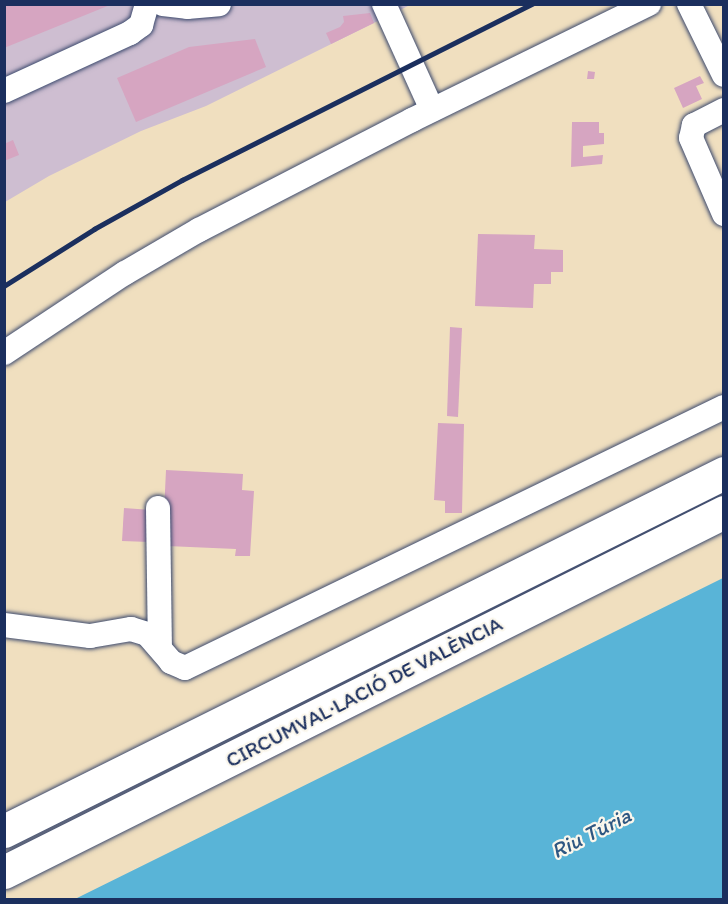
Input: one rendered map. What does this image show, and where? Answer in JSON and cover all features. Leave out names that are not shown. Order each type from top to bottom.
[{"type":"highway","name":"CIRCUMVAL·LACIÓ DE VALÈNCIA","points":[[4,831],[723,473]]},
{"type":"highway","name":"CIRCUMVAL·LACIÓ DE VALÈNCIA","points":[[4,872],[723,512]]},
{"type":"street","points":[[4,91],[130,33],[141,25],[147,4]]},
{"type":"street","points":[[163,4],[186,7],[219,4]]},
{"type":"street","points":[[384,4],[432,110]]},
{"type":"street","points":[[4,353],[125,273],[199,230],[432,110],[649,4]]},
{"type":"street","points":[[689,4],[723,75]]},
{"type":"street","points":[[723,110],[694,125],[691,138],[723,214]]},
{"type":"street","points":[[4,625],[90,636],[131,629],[147,633],[171,662],[185,668],[723,407]]},
{"type":"street","points":[[158,508],[160,647]]},
{"type":"shaded area","points":[[5,5],[410,5],[206,106],[141,131],[49,176],[5,202]]},
{"type":"water","name":"Riu Túria","points":[[723,578],[723,899],[75,899],[273,801]]},
{"type":"building","points":[[4,4],[110,4],[110,5],[4,48]]},
{"type":"building","points":[[370,13],[374,23],[331,44],[326,33],[340,27],[344,22],[343,16]]},
{"type":"building","points":[[255,39],[266,67],[136,122],[117,78],[189,47]]},
{"type":"building","points":[[588,71],[595,72],[594,79],[587,79]]},
{"type":"building","points":[[700,76],[704,83],[696,86],[702,99],[683,108],[674,88]]},
{"type":"building","points":[[572,122],[599,122],[599,133],[604,133],[604,144],[583,146],[583,157],[603,155],[602,164],[571,167]]},
{"type":"building","points":[[13,140],[19,155],[4,161],[4,144]]},
{"type":"building","points":[[478,234],[535,235],[534,249],[563,250],[563,272],[551,272],[551,284],[534,284],[533,308],[475,306]]},
{"type":"building","points":[[450,327],[462,328],[458,417],[447,416]]},
{"type":"building","points":[[438,423],[464,424],[462,513],[445,513],[445,501],[434,500]]},
{"type":"building","points":[[166,470],[243,474],[242,490],[254,491],[250,556],[235,556],[236,549],[167,546],[163,533]]},
{"type":"building","points":[[124,508],[151,510],[149,542],[122,541]]},
{"type":"railway","points":[[4,286],[94,229],[182,180],[532,4]]}]
